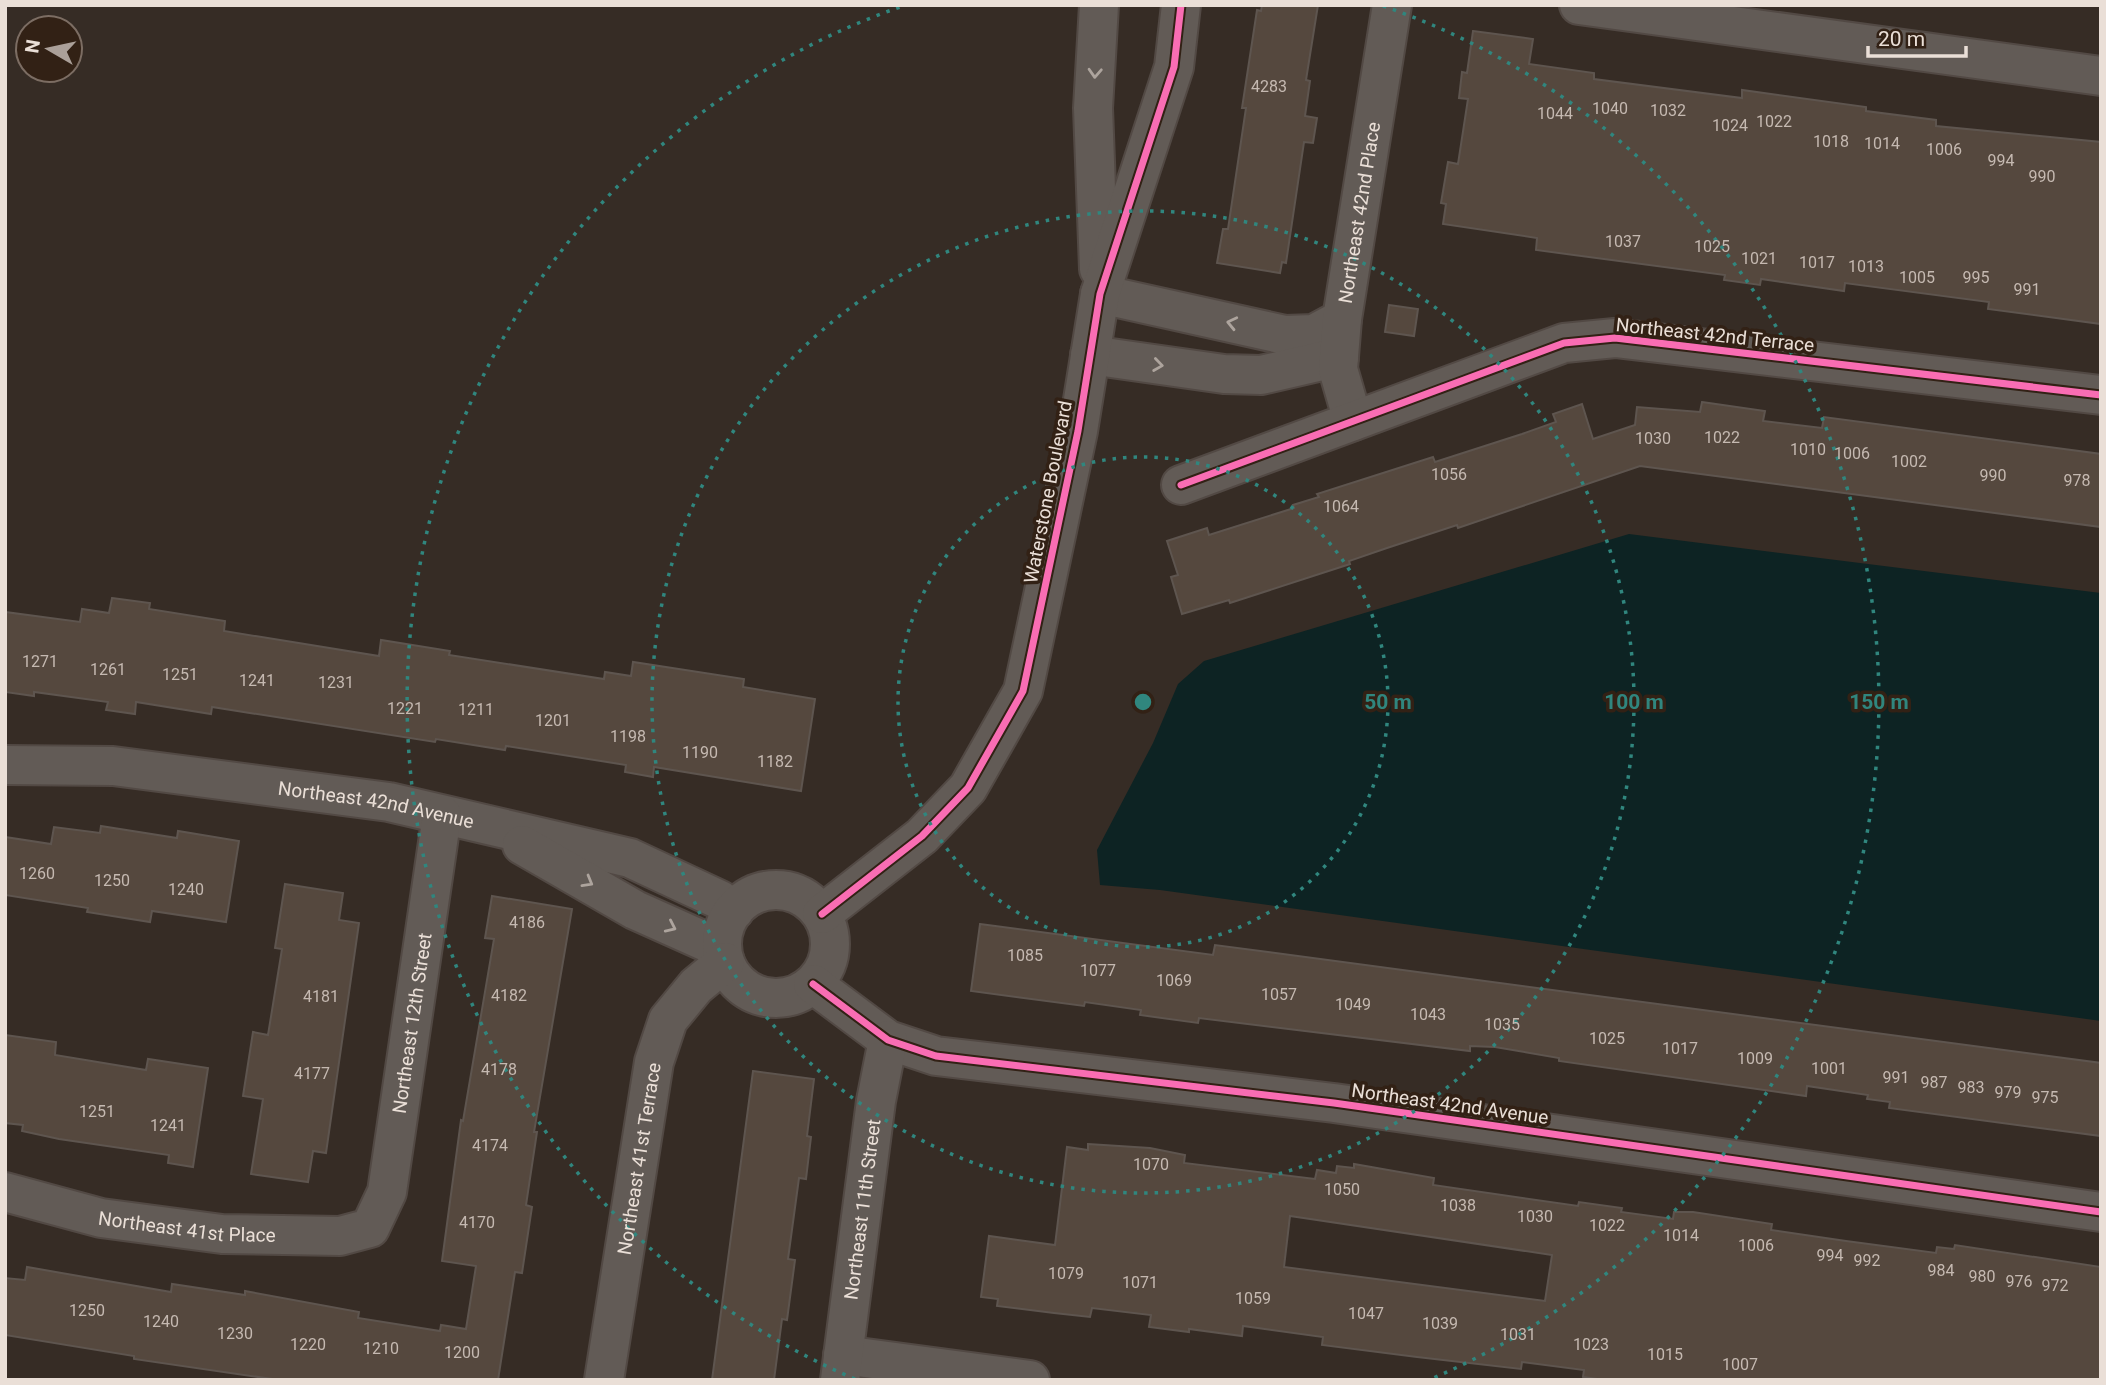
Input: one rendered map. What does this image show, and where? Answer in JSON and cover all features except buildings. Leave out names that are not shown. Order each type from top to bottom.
[{"type":"street","name":"Waterstone Boulevard","points":[[1099,5],[1093,108],[1100,294]]},
{"type":"street","name":"Waterstone Boulevard","points":[[822,914],[922,836],[968,788],[1023,691],[1077,431],[1100,294],[1174,67],[1181,5]]},
{"type":"street","name":"Northeast 42nd Place","points":[[1353,421],[1338,369],[1342,319],[1392,5]]},
{"type":"street","points":[[1580,5],[2101,76]]},
{"type":"street","points":[[1100,294],[1285,335],[1314,334],[1342,319]]},
{"type":"street","name":"Northeast 42nd Terrace","points":[[1181,485],[1564,342],[1615,338],[2101,395]]},
{"type":"street","points":[[1090,355],[1224,374],[1261,375],[1339,357]]},
{"type":"street","name":"Northeast 42nd Avenue","points":[[5,765],[113,765],[389,802],[640,863],[720,900],[734,911]]},
{"type":"street","name":"Northeast 12th Street","points":[[370,1228],[387,1192],[442,815]]},
{"type":"street","points":[[486,825],[621,902],[724,956]]},
{"type":"street","points":[[621,902],[640,863]]},
{"type":"street","points":[[768,890],[792,891],[812,903],[822,914],[828,926],[826,965],[813,984],[792,996],[771,998],[751,992],[735,979],[724,956],[724,928],[734,911],[753,895],[768,890]]},
{"type":"street","name":"Northeast 41st Terrace","points":[[604,1380],[654,1062],[668,1020],[724,956]]},
{"type":"street","name":"Northeast 42nd Avenue","points":[[813,984],[888,1040],[936,1056],[1334,1103],[2101,1212]]},
{"type":"street","name":"Northeast 11th Street","points":[[842,1367],[876,1101],[888,1040]]},
{"type":"street","name":"Northeast 41st Place","points":[[5,1192],[101,1218],[222,1234],[340,1237],[370,1228]]},
{"type":"street","points":[[842,1367],[1030,1380]]},
{"type":"water","points":[[1629,534],[2101,593],[2101,1021],[1160,890],[1100,885],[1097,850],[1153,743],[1178,684],[1204,661]]},
{"type":"cycle path","points":[[822,914],[922,836],[968,788],[1023,691],[1078,431],[1100,294],[1174,67],[1181,5]]},
{"type":"cycle path","points":[[1181,485],[1564,343],[1615,338],[2101,395]]},
{"type":"cycle path","points":[[813,984],[888,1040],[936,1056],[1334,1103],[2101,1212]]}]
